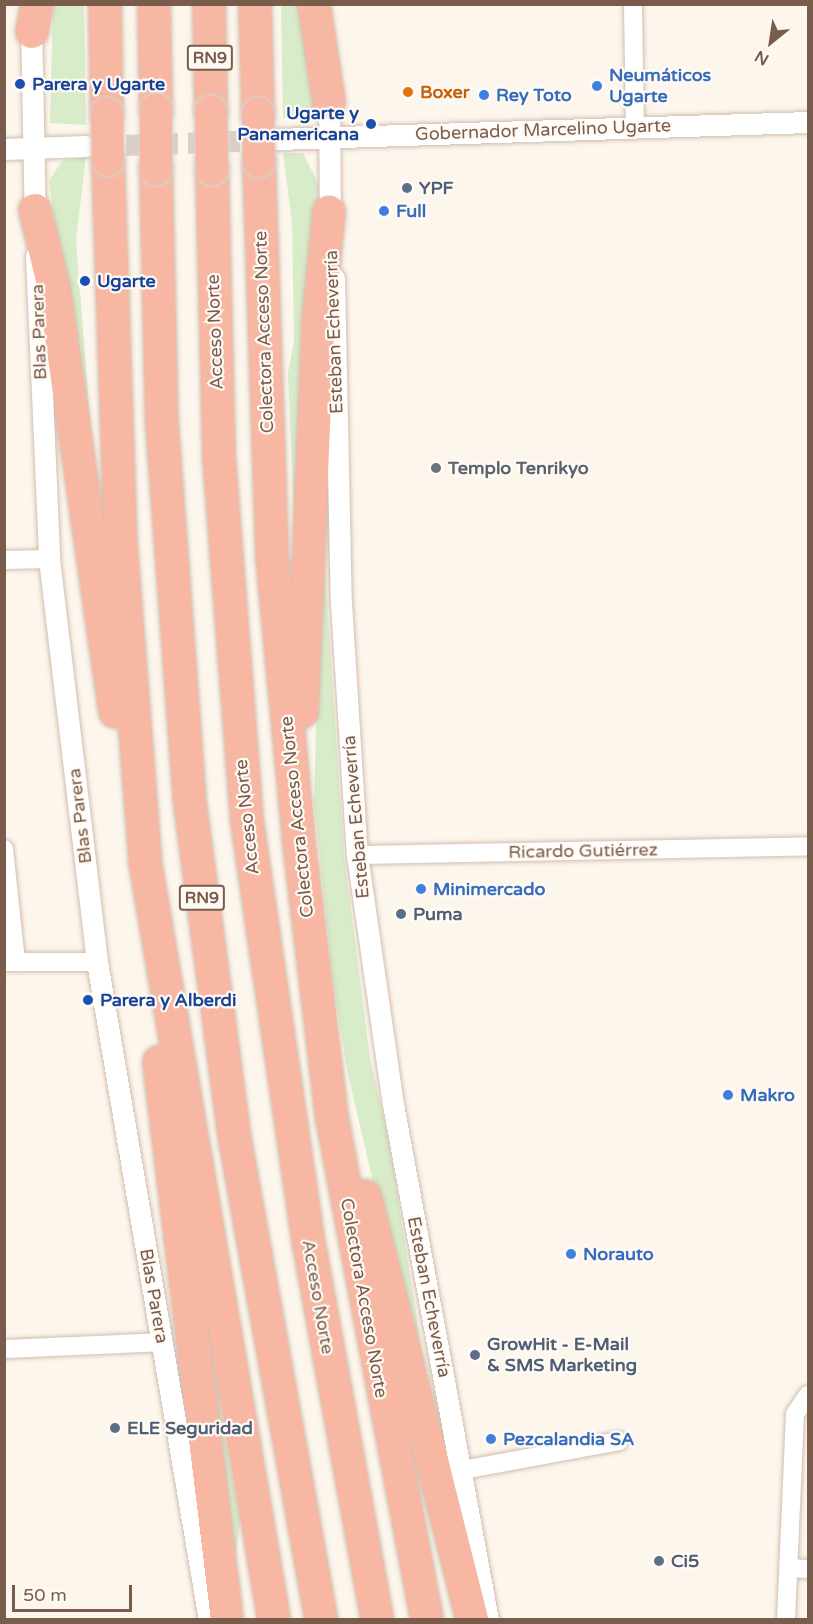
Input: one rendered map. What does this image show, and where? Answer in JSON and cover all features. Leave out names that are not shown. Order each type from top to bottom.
[{"type":"highway","points":[[105,4],[107,114],[97,153],[154,1023],[227,1620]]},
{"type":"highway","name":"RN9","points":[[154,4],[162,424],[189,796],[235,1140],[321,1620]]},
{"type":"highway","name":"Acceso Norte","points":[[210,4],[219,457],[247,821],[309,1244],[377,1620]]},
{"type":"highway","name":"Colectora Acceso Norte","points":[[255,4],[258,114],[268,150],[272,556],[299,842],[332,1118],[373,1353],[427,1620]]},
{"type":"highway","points":[[314,4],[329,102]]},
{"type":"highway","points":[[35,210],[54,288],[107,672],[145,861],[274,1620]]},
{"type":"highway","points":[[299,842],[317,336],[329,212]]},
{"type":"highway","points":[[318,1000],[472,1620]]},
{"type":"street","name":"Esteban Echeverría","points":[[328,4],[329,212],[336,305],[341,603],[357,855],[393,1104],[463,1470],[488,1620]]},
{"type":"street","points":[[633,4],[635,126]]},
{"type":"street","name":"Blas Parera","points":[[33,14],[35,210],[50,559],[97,962],[209,1620]]},
{"type":"street","name":"Gobernador Marcelino Ugarte","points":[[268,150],[330,138],[808,122]]},
{"type":"street","points":[[4,149],[34,148],[97,153]]},
{"type":"street","points":[[4,560],[50,559]]},
{"type":"street","name":"Ricardo Gutiérrez","points":[[357,855],[808,846]]},
{"type":"street","points":[[4,849],[10,962],[97,962]]},
{"type":"street","points":[[4,1349],[162,1342]]},
{"type":"street","points":[[786,1620],[795,1414],[808,1395]]},
{"type":"street","points":[[463,1470],[619,1441]]},
{"type":"street","points":[[789,1568],[808,1569]]},
{"type":"green space","points":[[53,5],[84,5],[86,125],[50,123]]},
{"type":"green space","points":[[281,5],[307,5],[317,116],[283,118]]},
{"type":"green space","points":[[283,153],[303,153],[319,185],[305,589],[296,572],[288,373],[294,341],[292,223]]},
{"type":"green space","points":[[86,157],[76,240],[103,586],[49,181],[62,161]]},
{"type":"green space","points":[[324,441],[324,556],[344,856],[370,1058],[389,1141],[430,1402],[410,1340],[347,1070],[333,980],[314,803]]},
{"type":"green space","points":[[185,1208],[240,1522],[235,1562]]},
{"type":"tunnel","points":[[95,146],[271,140]]},
{"type":"place","name":"Parera y Ugarte","points":[[20,84]]},
{"type":"place","name":"Neumáticos Ugarte","points":[[597,86]]},
{"type":"place","name":"Boxer","points":[[408,92]]},
{"type":"place","name":"Rey Toto","points":[[484,95]]},
{"type":"place","name":"Ugarte y Panamericana","points":[[371,124]]},
{"type":"place","name":"YPF","points":[[407,188]]},
{"type":"place","name":"Full","points":[[384,211]]},
{"type":"place","name":"Ugarte","points":[[85,281]]},
{"type":"place","name":"Templo Tenrikyo","points":[[436,468]]},
{"type":"place","name":"Minimercado","points":[[421,889]]},
{"type":"place","name":"Puma","points":[[401,914]]},
{"type":"place","name":"Parera y Alberdi","points":[[88,1000]]},
{"type":"place","name":"Makro","points":[[728,1095]]},
{"type":"place","name":"Norauto","points":[[571,1254]]},
{"type":"place","name":"GrowHit - E-Mail & SMS Marketing","points":[[475,1355]]},
{"type":"place","name":"ELE Seguridad","points":[[115,1428]]},
{"type":"place","name":"Pezcalandia SA","points":[[491,1439]]},
{"type":"place","name":"Ci5","points":[[659,1561]]}]
